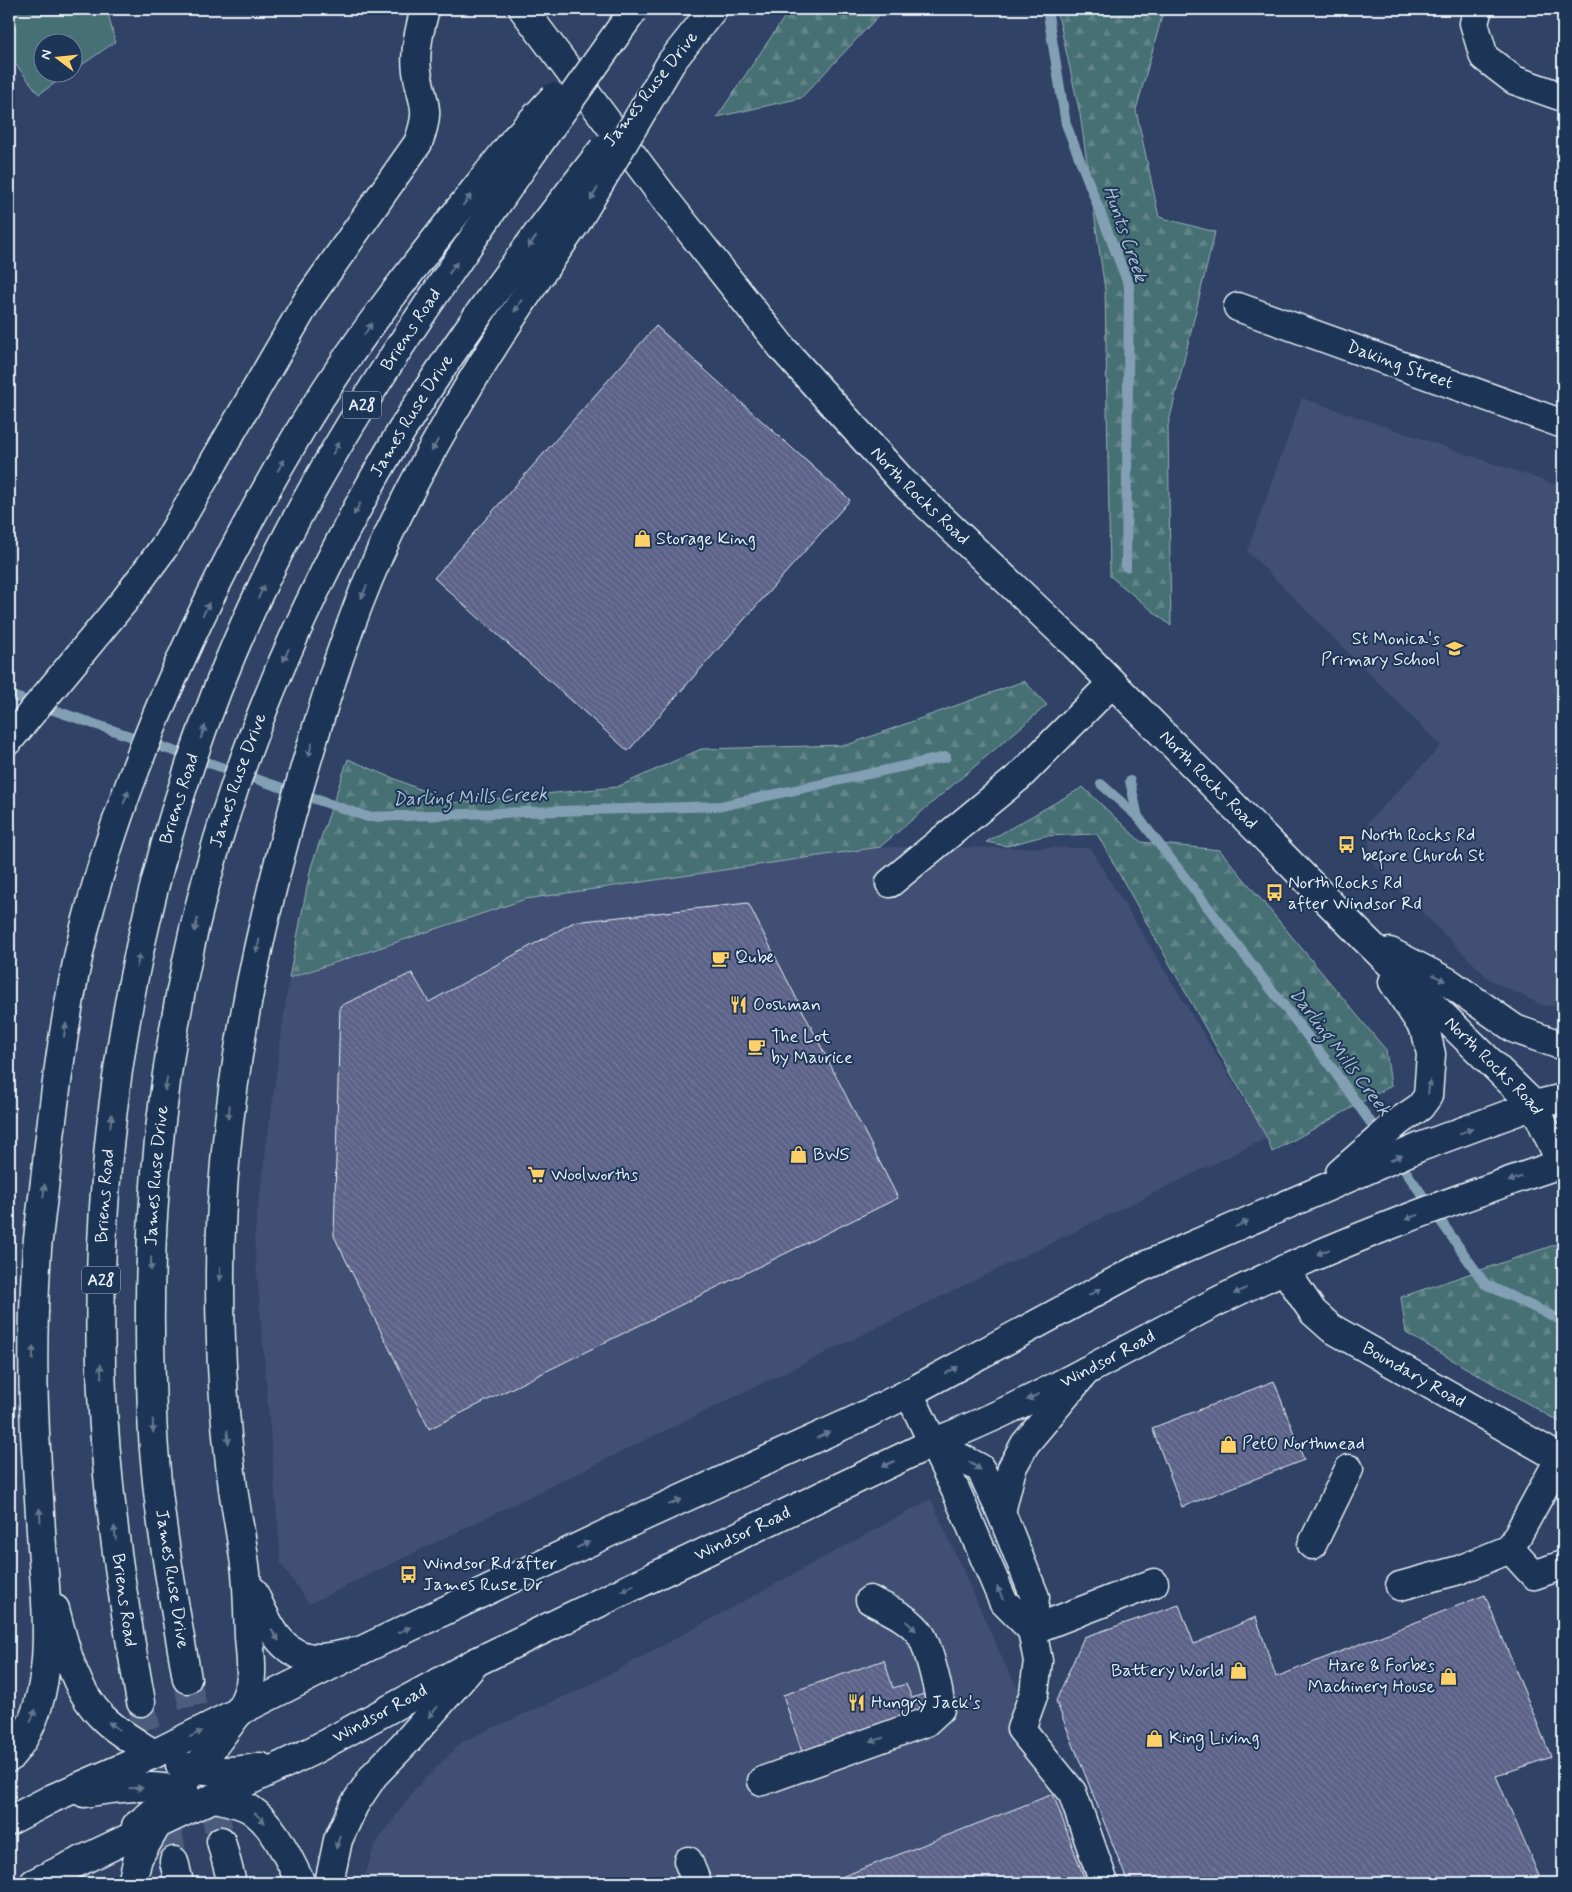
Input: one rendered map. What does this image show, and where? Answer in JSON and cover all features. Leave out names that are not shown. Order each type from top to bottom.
[{"type":"main road","points":[[9,740],[124,600],[166,543],[251,394],[309,298],[418,143],[426,121],[425,101],[417,70],[418,45],[425,9]]},
{"type":"main road","name":"North Rocks Road","points":[[523,9],[668,203],[784,350],[902,482],[1075,645],[1365,939],[1534,1105],[1562,1163]]},
{"type":"main road","name":"James Ruse Drive","points":[[187,1679],[170,1578],[154,1459],[150,1340],[152,1222],[164,1098],[183,980],[208,878],[236,781],[274,685],[319,583],[375,475],[407,423],[472,323],[569,213],[672,61],[713,9]]},
{"type":"main road","points":[[1478,9],[1474,23],[1484,57],[1514,80],[1563,97]]},
{"type":"main road","name":"Briens Road","points":[[141,1702],[125,1617],[110,1500],[101,1367],[101,1247],[105,1183],[119,1062],[128,1004],[161,861],[190,767],[227,668],[279,552],[335,448],[522,149],[634,10]]},
{"type":"main road","points":[[9,1758],[15,1751],[35,1714],[44,1674],[46,1623],[32,1370],[38,1249],[56,1088],[69,1002],[86,924],[110,843],[144,750],[184,653],[246,527],[302,427],[372,323],[522,149]]},
{"type":"main road","points":[[132,1883],[138,1858],[157,1825],[239,1713],[251,1679],[246,1576],[233,1488],[225,1407],[220,1283],[221,1218],[224,1155],[236,1064],[269,898],[324,703],[357,608],[379,554],[432,449],[526,294],[569,213]]},
{"type":"main road","name":"Daking Street","points":[[1238,307],[1563,424]]},
{"type":"main road","points":[[890,883],[1020,776],[1112,683]]},
{"type":"main road","points":[[1333,1183],[1398,1122],[1420,1107],[1428,1096],[1431,1054],[1426,1032],[1365,939]]},
{"type":"main road","name":"North Rocks Road","points":[[1365,939],[1448,982],[1515,1029],[1563,1046]]},
{"type":"main road","points":[[9,1821],[53,1798],[154,1754],[239,1713],[360,1651],[909,1393],[1140,1268],[1420,1147],[1534,1105],[1563,1098]]},
{"type":"main road","name":"Windsor Road","points":[[45,1882],[101,1851],[294,1760],[476,1662],[932,1443],[978,1425],[1284,1269],[1362,1235],[1562,1163]]},
{"type":"main road","name":"Boundary Road","points":[[1284,1269],[1313,1312],[1331,1328],[1561,1459]]},
{"type":"main road","points":[[1001,1512],[1012,1468],[1025,1444],[1086,1371]]},
{"type":"main road","points":[[909,1393],[1004,1601],[1032,1630]]},
{"type":"main road","points":[[932,1443],[980,1468],[1001,1512],[1035,1598],[1032,1630],[1038,1661],[1034,1693],[1020,1728],[1072,1792],[1104,1883]]},
{"type":"main road","points":[[1400,1586],[1459,1570],[1510,1549],[1561,1459]]},
{"type":"main road","points":[[1312,1545],[1348,1469]]},
{"type":"main road","points":[[1510,1549],[1534,1575],[1563,1565]]},
{"type":"main road","points":[[43,1564],[59,1626],[77,1680],[103,1718],[216,1798],[249,1808],[273,1833],[301,1883]]},
{"type":"main road","points":[[246,1576],[270,1628],[280,1642],[306,1656],[318,1658],[360,1651]]},
{"type":"main road","points":[[1032,1630],[1154,1583]]},
{"type":"main road","points":[[762,1782],[926,1722],[940,1709],[941,1698],[921,1635],[902,1618],[870,1600]]},
{"type":"main road","points":[[330,1883],[338,1840],[359,1798],[374,1775],[409,1740],[476,1662]]},
{"type":"main road","points":[[101,1851],[148,1817],[190,1781],[277,1693]]},
{"type":"main road","points":[[53,1798],[102,1790],[190,1781],[294,1760]]},
{"type":"main road","points":[[221,1841],[232,1883]]},
{"type":"shaded area","name":"St Monica's Primary School","points":[[1302,398],[1563,487],[1563,1008],[1542,1005],[1490,980],[1370,860],[1368,822],[1441,746],[1247,551]]},
{"type":"shaded area","points":[[880,847],[1090,848],[1267,1138],[309,1604],[281,1564],[254,1238],[289,978],[526,899]]},
{"type":"shaded area","points":[[931,1499],[1008,1671],[1075,1783],[1110,1883],[363,1883],[374,1846],[415,1789],[463,1741],[588,1686]]},
{"type":"green space","points":[[9,9],[107,9],[115,42],[82,65],[82,32],[32,32],[32,82],[57,82],[39,94],[9,56]]},
{"type":"green space","points":[[790,9],[885,9],[801,98],[717,117]]},
{"type":"green space","points":[[1051,9],[1164,9],[1136,110],[1159,217],[1215,232],[1168,426],[1171,626],[1110,576],[1105,290],[1080,114],[1059,19]]},
{"type":"green space","points":[[1024,681],[1047,705],[880,847],[526,899],[289,978],[311,867],[348,759],[452,803],[617,787],[701,749],[847,745]]},
{"type":"green space","points":[[1083,787],[1141,842],[1220,850],[1386,1050],[1391,1086],[1272,1152],[1267,1138],[1097,834],[1043,836],[1007,846],[986,842]]},
{"type":"green space","points":[[1563,1242],[1563,1424],[1406,1333],[1401,1297]]},
{"type":"building","name":"Storage King","points":[[656,326],[850,500],[628,751],[434,578]]},
{"type":"building","points":[[748,903],[898,1198],[429,1429],[334,1236],[340,1006],[412,973],[429,1002],[574,922]]},
{"type":"building","name":"PetO Northmead","points":[[1274,1381],[1304,1460],[1182,1507],[1152,1428]]},
{"type":"building","points":[[1485,1595],[1551,1757],[1496,1776],[1542,1883],[1128,1883],[1056,1701],[1084,1637],[1179,1605],[1194,1644],[1256,1617],[1276,1677]]},
{"type":"building","name":"Hungry Jack's","points":[[884,1660],[893,1688],[906,1684],[912,1698],[926,1693],[930,1708],[802,1752],[783,1695]]},
{"type":"building","points":[[1053,1794],[1086,1883],[826,1883]]},
{"type":"waterway","name":"Hunts Creek","points":[[1047,9],[1066,124],[1129,286],[1126,567]]},
{"type":"waterway","name":"Darling Mills Creek","points":[[9,695],[368,817],[721,806],[946,757]]},
{"type":"waterway","name":"Hunts Creek","points":[[1130,781],[1138,817]]},
{"type":"waterway","name":"Darling Mills Creek","points":[[1101,784],[1139,818],[1329,1064],[1381,1137]]},
{"type":"waterway","name":"Darling Mills Creek","points":[[1397,1159],[1485,1284],[1563,1321]]},
{"type":"tunnel","points":[[187,1679],[221,1841]]},
{"type":"tunnel","points":[[141,1702],[174,1861]]},
{"type":"place","name":"Storage King","points":[[642,539]]},
{"type":"place","name":"St Monica's Primary School","points":[[1454,649]]},
{"type":"place","name":"North Rocks Rd before Church St","points":[[1347,845]]},
{"type":"place","name":"North Rocks Rd after Windsor Rd","points":[[1274,893]]},
{"type":"place","name":"Qube","points":[[721,958]]},
{"type":"place","name":"Ooshman","points":[[739,1005]]},
{"type":"place","name":"The Lot by Maurice","points":[[757,1047]]},
{"type":"place","name":"BWS","points":[[799,1155]]},
{"type":"place","name":"Woolworths","points":[[537,1175]]},
{"type":"place","name":"PetO Northmead","points":[[1228,1444]]},
{"type":"place","name":"Windsor Rd after James Ruse Dr","points":[[409,1574]]},
{"type":"place","name":"Battery World","points":[[1238,1671]]},
{"type":"place","name":"Hare & Forbes Machinery House","points":[[1449,1676]]},
{"type":"place","name":"Hungry Jack's","points":[[857,1703]]},
{"type":"place","name":"King Living","points":[[1155,1738]]}]
